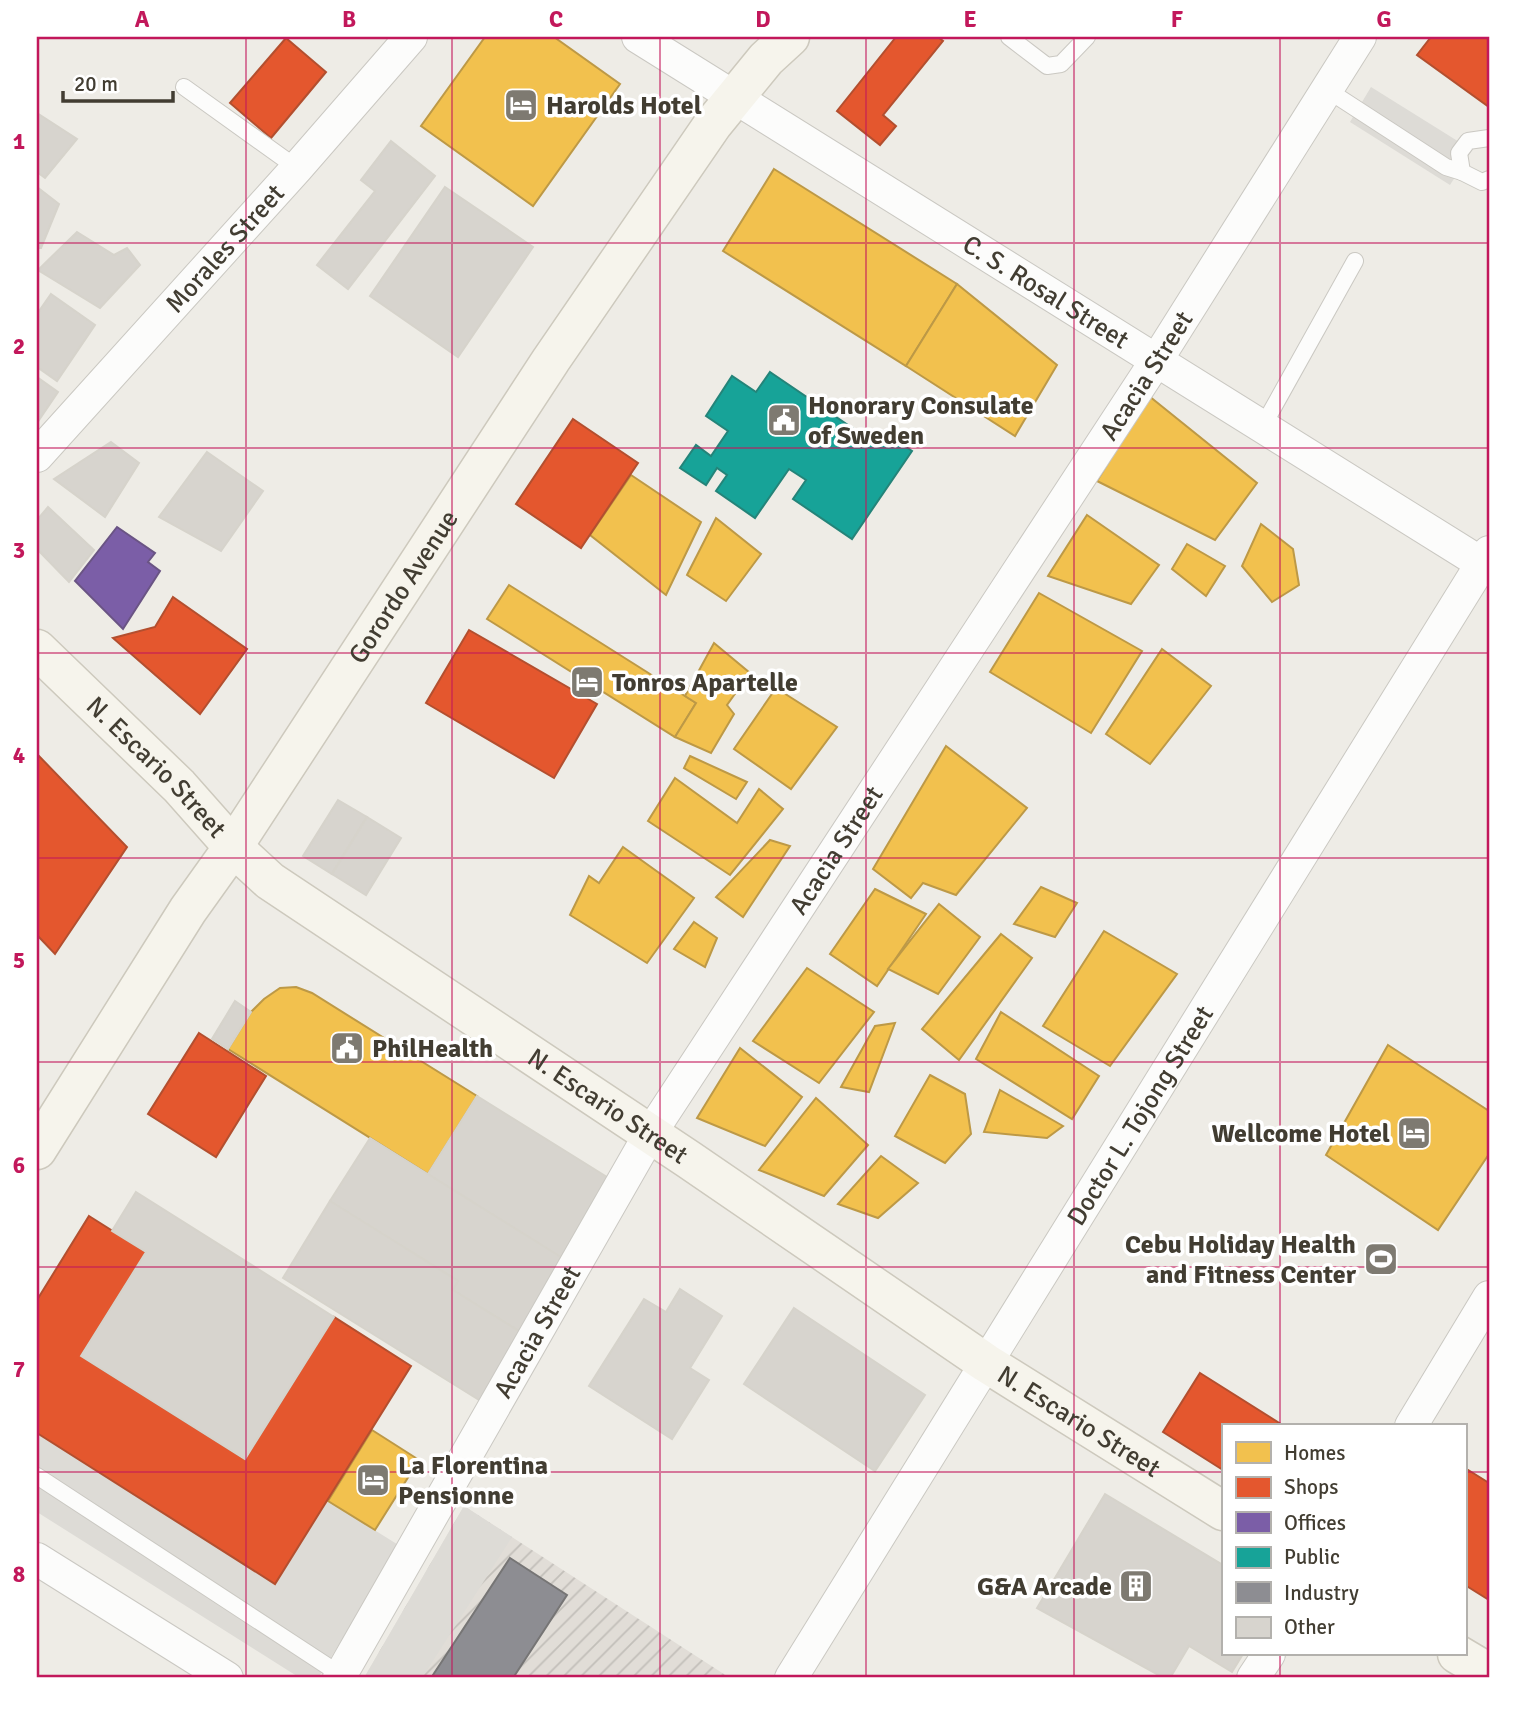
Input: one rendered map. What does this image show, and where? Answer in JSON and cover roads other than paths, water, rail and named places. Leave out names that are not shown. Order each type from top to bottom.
[{"type":"main road","name":"Gorordo Avenue","points":[[37,1150],[188,911],[233,847],[551,360],[713,124],[766,59],[790,37]]},
{"type":"main road","name":"N. Escario Street","points":[[37,649],[179,786],[233,847],[270,881],[650,1134],[986,1363],[1222,1510]]},
{"type":"main road","points":[[1460,1656],[1489,1673]]},
{"type":"street","name":"Morales Street","points":[[37,456],[297,168],[411,37]]},
{"type":"street","name":"C. S. Rosal Street","points":[[638,37],[1156,361],[1487,561]]},
{"type":"street","name":"Acacia Street","points":[[340,1677],[650,1134],[1156,361],[1360,37]]},
{"type":"street","name":"Doctor L. Tojong Street","points":[[791,1678],[1487,561]]},
{"type":"street","points":[[1412,1424],[1489,1297]]},
{"type":"street","points":[[37,1559],[227,1678]]},
{"type":"street","points":[[1253,1678],[1268,1656]]},
{"type":"lane","points":[[1009,37],[1046,66],[1061,64],[1087,37]]},
{"type":"lane","points":[[184,87],[297,168]]},
{"type":"lane","points":[[1326,89],[1446,167],[1482,182],[1489,179]]},
{"type":"lane","points":[[1462,172],[1459,153],[1468,141],[1489,138]]},
{"type":"lane","points":[[1263,426],[1355,261]]},
{"type":"lane","points":[[37,1476],[340,1677]]},
{"type":"place","name":"Harolds Hotel","points":[[521,105]]},
{"type":"place","name":"Honorary Consulate of Sweden","points":[[784,420]]},
{"type":"place","name":"Tonros Apartelle","points":[[587,682]]},
{"type":"place","name":"PhilHealth","points":[[347,1048]]},
{"type":"place","name":"Wellcome Hotel","points":[[1414,1133]]},
{"type":"place","name":"Cebu Holiday Health and Fitness Center","points":[[1381,1259]]},
{"type":"place","name":"La Florentina Pensionne","points":[[373,1480]]},
{"type":"place","name":"G&A Arcade","points":[[1136,1586]]}]
